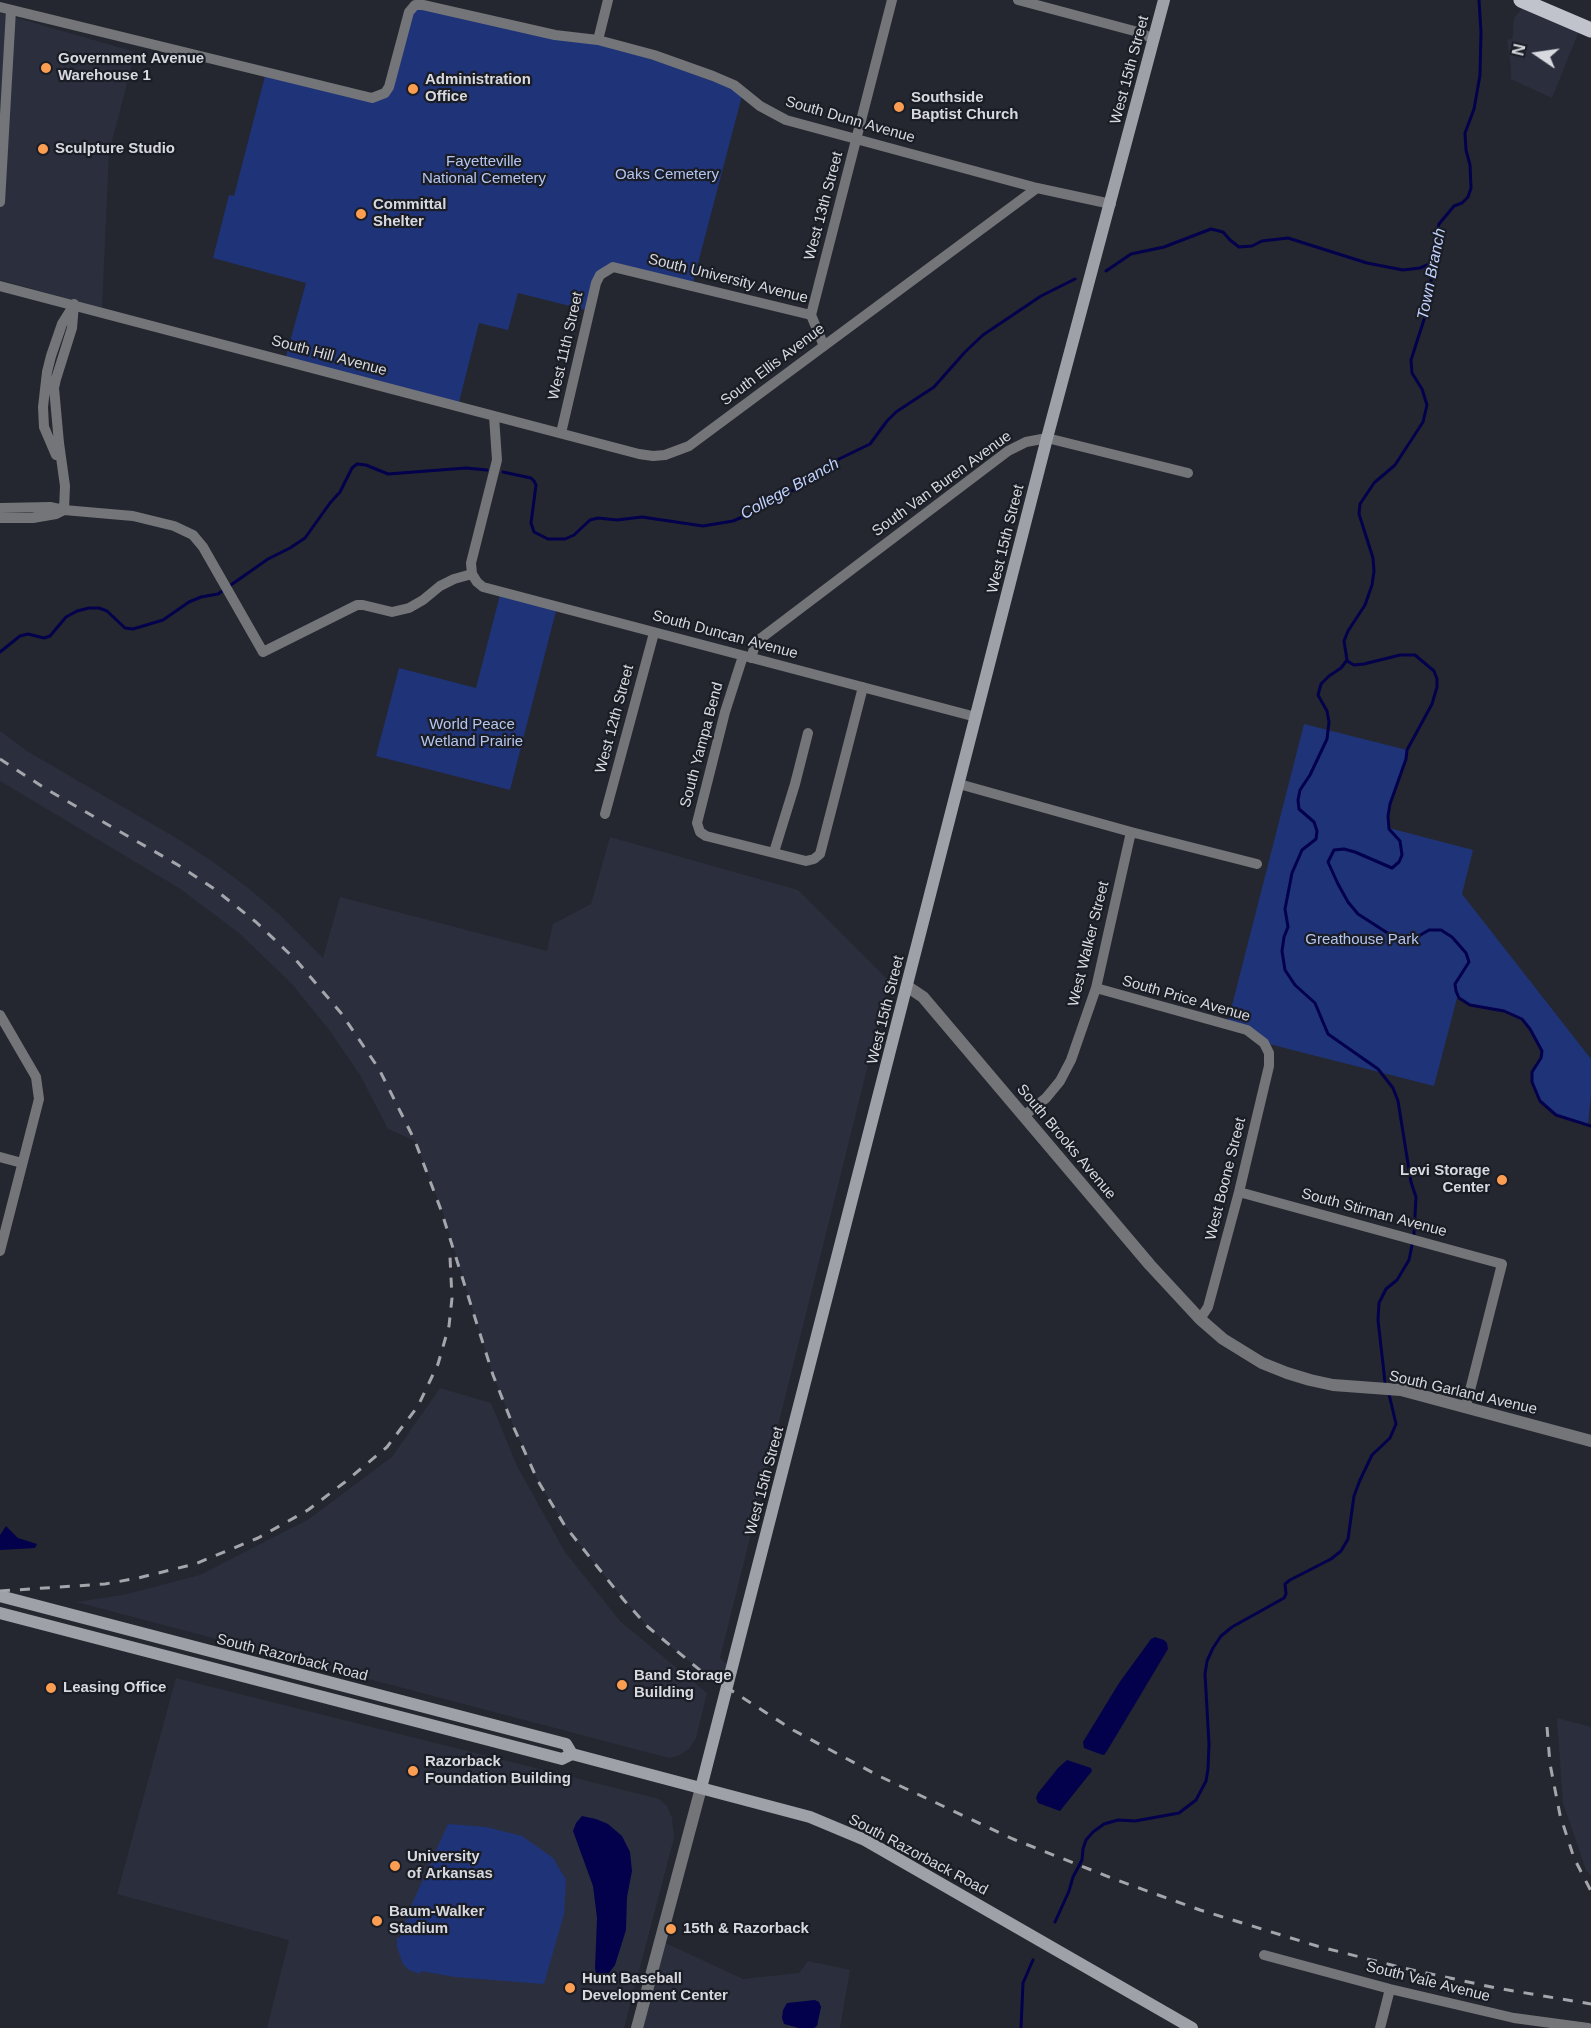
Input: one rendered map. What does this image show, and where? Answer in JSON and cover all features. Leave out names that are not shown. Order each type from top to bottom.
[{"type":"main road","name":"West 15th Street","points":[[701,1788],[1047,438],[1164,0]]},
{"type":"main road","points":[[1521,0],[1591,30]]},
{"type":"main road","name":"South Razorback Road","points":[[0,1596],[566,1744],[572,1754]]},
{"type":"main road","name":"South Razorback Road","points":[[0,1613],[562,1759],[572,1754],[810,1817],[865,1840],[1192,2028]]},
{"type":"street","points":[[598,40],[608,0]]},
{"type":"street","name":"West 13th Street","points":[[811,315],[892,0]]},
{"type":"street","points":[[1018,0],[1138,32],[1154,39]]},
{"type":"street","name":"South Dunn Avenue","points":[[5,8],[365,97],[379,97],[389,87],[409,12],[415,5],[423,5],[555,36],[598,40],[654,55],[734,86],[760,106],[786,120],[1037,188],[1111,204]]},
{"type":"street","points":[[0,202],[5,8]]},
{"type":"street","name":"South Ellis Avenue","points":[[494,416],[652,456],[678,451],[689,446],[1037,188]]},
{"type":"street","name":"South University Avenue","points":[[606,270],[620,267],[811,315],[824,346]]},
{"type":"street","name":"West 11th Street","points":[[561,433],[597,283],[600,275],[606,270]]},
{"type":"street","name":"South Hill Avenue","points":[[0,286],[494,416]]},
{"type":"street","points":[[64,510],[65,486],[54,388],[72,328],[74,304]]},
{"type":"street","points":[[0,508],[50,507],[133,516],[174,526],[193,535],[203,547],[263,652],[357,606],[363,605],[392,612],[409,608],[440,586],[472,574],[471,563],[497,460],[494,416]]},
{"type":"street","name":"South Van Buren Avenue","points":[[747,657],[756,642],[1008,451],[1026,442],[1047,438],[1188,473]]},
{"type":"street","points":[[0,518],[33,518],[56,514],[64,510]]},
{"type":"street","name":"South Duncan Avenue","points":[[472,574],[483,587],[976,717]]},
{"type":"street","name":"West 12th Street","points":[[605,814],[654,633]]},
{"type":"street","name":"South Yampa Bend","points":[[747,657],[725,712],[697,823],[700,832],[706,836],[806,861],[820,854],[863,687]]},
{"type":"street","points":[[774,852],[808,733]]},
{"type":"street","points":[[959,784],[1257,864]]},
{"type":"street","name":"West Walker Street","points":[[1025,1115],[1046,1098],[1060,1081],[1071,1060],[1096,988],[1131,832]]},
{"type":"street","name":"South Brooks Avenue","points":[[908,987],[923,997],[1150,1265],[1200,1319]]},
{"type":"street","name":"South Price Avenue","points":[[1096,988],[1247,1030],[1264,1044]]},
{"type":"street","points":[[0,1015],[36,1077],[39,1088],[39,1099],[0,1251]]},
{"type":"street","name":"West Boone Street","points":[[1200,1319],[1208,1307],[1239,1192],[1269,1066],[1269,1053],[1264,1044]]},
{"type":"street","points":[[0,1157],[22,1163]]},
{"type":"street","name":"South Stirman Avenue","points":[[1239,1192],[1502,1264],[1466,1406]]},
{"type":"street","name":"South Garland Avenue","points":[[1200,1319],[1223,1340],[1242,1352],[1287,1373],[1333,1385],[1401,1390],[1591,1441]]},
{"type":"street","name":"West 15th Street","points":[[637,2028],[701,1788]]},
{"type":"street","name":"South Vale Avenue","points":[[1264,1955],[1390,1989],[1514,2018],[1588,2028]]},
{"type":"street","points":[[1380,2028],[1390,1989]]},
{"type":"shaded area","points":[[1527,3],[1581,26],[1552,98],[1511,79],[1507,40],[1512,39],[1513,36],[1514,18]]},
{"type":"shaded area","points":[[0,13],[135,52],[109,153],[102,308],[0,280]]},
{"type":"shaded area","points":[[0,731],[27,751],[178,839],[213,862],[279,914],[323,958],[340,897],[547,951],[553,924],[591,904],[610,837],[798,890],[889,981],[720,1658],[732,1668],[726,1689],[648,1627],[565,1526],[538,1481],[493,1375],[442,1210],[415,1141],[388,1129],[360,1075],[330,1031],[292,984],[239,933],[179,888],[0,781]]},
{"type":"shaded area","points":[[440,1388],[491,1403],[517,1466],[565,1552],[620,1621],[707,1693],[696,1738],[689,1749],[678,1756],[669,1758],[76,1602],[123,1595],[200,1575],[309,1519],[392,1457]]},
{"type":"shaded area","points":[[6,1526],[18,1538],[37,1544],[35,1548],[0,1550],[0,1535]]},
{"type":"shaded area","points":[[1155,1637],[1164,1640],[1168,1649],[1107,1751],[1104,1755],[1084,1748],[1083,1742],[1119,1683],[1151,1639]]},
{"type":"shaded area","name":"University of Arkansas","points":[[176,1678],[659,1799],[667,1806],[672,1818],[674,1838],[624,2028],[267,2028],[289,1940],[117,1894]]},
{"type":"shaded area","points":[[1557,1718],[1591,1727],[1591,1876],[1586,1870],[1563,1803]]},
{"type":"shaded area","points":[[1067,1760],[1091,1768],[1092,1771],[1060,1811],[1038,1803],[1036,1798],[1038,1793]]},
{"type":"shaded area","points":[[582,1816],[608,1824],[622,1836],[630,1852],[632,1871],[627,1897],[626,1930],[615,1965],[604,1980],[596,1974],[595,1968],[597,1918],[593,1886],[573,1831]]},
{"type":"shaded area","points":[[659,1940],[743,1979],[799,1973],[808,1961],[850,1970],[840,2028],[637,2028]]},
{"type":"shaded area","points":[[815,2000],[821,2007],[817,2026],[799,2028],[784,2024],[783,2010],[787,2003]]},
{"type":"green space","name":"Fayetteville National Cemetery","points":[[411,8],[598,40],[743,92],[692,286],[606,270],[590,311],[518,293],[508,330],[479,323],[458,406],[285,360],[306,283],[213,258],[229,195],[234,196],[266,72],[365,97],[385,93]]},
{"type":"green space","name":"World Peace Wetland Prairie","points":[[501,591],[557,607],[510,790],[376,756],[399,668],[476,688]]},
{"type":"green space","name":"Greathouse Park","points":[[1304,724],[1407,750],[1390,804],[1389,828],[1473,850],[1462,894],[1591,1059],[1588,1125],[1556,1115],[1540,1101],[1532,1082],[1532,1072],[1541,1058],[1542,1051],[1522,1019],[1504,1011],[1470,1005],[1457,998],[1434,1086],[1265,1043],[1227,1025]]},
{"type":"green space","points":[[448,1824],[486,1827],[522,1836],[553,1858],[566,1880],[564,1914],[544,1984],[455,1977],[421,1971],[420,1974],[409,1970],[403,1964],[397,1947],[397,1937],[400,1938],[412,1904]]},
{"type":"waterway","name":"Town Branch","points":[[1414,1234],[1416,1197],[1411,1182],[1398,1101],[1393,1088],[1378,1069],[1328,1034],[1315,1003],[1295,985],[1285,970],[1282,951],[1288,927],[1285,909],[1292,873],[1302,850],[1316,839],[1317,831],[1314,822],[1299,809],[1298,800],[1300,790],[1310,775],[1327,739],[1329,722],[1327,711],[1318,695],[1321,684],[1341,668],[1347,660],[1344,641],[1365,605],[1372,585],[1373,558],[1359,514],[1360,504],[1374,483],[1395,465],[1423,422],[1427,405],[1422,389],[1412,373],[1411,360],[1429,304],[1434,247],[1439,224],[1454,206],[1462,203],[1468,197],[1471,188],[1465,133],[1474,109],[1480,75],[1479,0]]},
{"type":"waterway","name":"College Branch","points":[[1106,271],[1131,254],[1164,247],[1211,229],[1223,232],[1239,247],[1288,238],[1367,263],[1403,270],[1420,268],[1432,263]]},
{"type":"waterway","name":"College Branch","points":[[503,472],[531,478],[534,481],[536,485],[531,523],[534,532],[548,539],[565,539],[574,535],[590,520],[598,518],[617,520],[642,517],[703,526],[733,521],[775,501],[839,459],[870,444],[896,412],[934,387],[983,335],[1041,296],[1075,279]]},
{"type":"waterway","name":"College Branch","points":[[0,652],[20,636],[28,634],[44,638],[50,636],[66,617],[77,611],[99,608],[107,611],[125,628],[133,629],[163,620],[189,602],[201,597],[218,594],[268,559],[305,538],[340,492],[352,468],[357,464],[366,465],[388,474],[466,468],[487,470]]},
{"type":"waterway","points":[[1347,661],[1354,665],[1400,655],[1415,655],[1434,671],[1437,687],[1432,704],[1407,750],[1390,804],[1389,829],[1400,841],[1402,855],[1399,862],[1392,868],[1355,852],[1344,849],[1334,850],[1328,862],[1338,884],[1358,914],[1400,941],[1410,941],[1429,930],[1441,930],[1452,937],[1466,953],[1469,962],[1455,984],[1459,998],[1470,1005],[1504,1011],[1522,1019],[1542,1051],[1541,1058],[1532,1072],[1532,1082],[1540,1101],[1556,1115],[1591,1126]]},
{"type":"waterway","name":"Town Branch","points":[[1385,1382],[1378,1320],[1379,1303],[1386,1289],[1397,1280],[1409,1260],[1412,1245]]},
{"type":"waterway","name":"Town Branch","points":[[1055,1922],[1082,1860],[1086,1840],[1093,1832],[1104,1824],[1118,1820],[1135,1821],[1179,1813],[1196,1800],[1206,1781],[1208,1769],[1205,1674],[1207,1661],[1213,1648],[1221,1636],[1232,1627],[1284,1598],[1285,1584],[1290,1580],[1331,1559],[1341,1551],[1348,1539],[1354,1496],[1360,1480],[1372,1455],[1390,1438],[1396,1424],[1389,1394]]},
{"type":"waterway","name":"Town Branch","points":[[1021,2028],[1023,1983],[1033,1960]]},
{"type":"railway","points":[[0,759],[46,789],[178,865],[213,888],[256,922],[296,960],[341,1013],[379,1069],[415,1141],[441,1210],[493,1375],[538,1481],[565,1526],[623,1599],[648,1627],[701,1671],[793,1730],[879,1776],[1013,1839],[1114,1879],[1200,1910],[1317,1946],[1496,1988],[1591,2004]]},
{"type":"railway","points":[[0,1591],[105,1584],[195,1564],[258,1538],[308,1510],[387,1447],[418,1406],[438,1364],[449,1326],[452,1298],[450,1257]]},
{"type":"railway","points":[[1547,1727],[1550,1764],[1560,1815],[1574,1858],[1591,1891]]},
{"type":"place","name":"Government Avenue Warehouse 1","points":[[46,68]]},
{"type":"place","name":"Administration Office","points":[[413,89]]},
{"type":"place","name":"Southside Baptist Church","points":[[899,107]]},
{"type":"place","name":"Sculpture Studio","points":[[43,149]]},
{"type":"place","name":"Committal Shelter","points":[[361,214]]},
{"type":"place","name":"Levi Storage Center","points":[[1502,1180]]},
{"type":"place","name":"Band Storage Building","points":[[622,1685]]},
{"type":"place","name":"Leasing Office","points":[[51,1688]]},
{"type":"place","name":"Razorback Foundation Building","points":[[413,1771]]},
{"type":"place","name":"University of Arkansas","points":[[395,1866]]},
{"type":"place","name":"Baum-Walker Stadium","points":[[377,1921]]},
{"type":"place","name":"15th & Razorback","points":[[671,1929]]},
{"type":"place","name":"Hunt Baseball Development Center","points":[[570,1988]]},
{"type":"park label","name":"Oaks Cemetery","points":[[667,175]]}]
